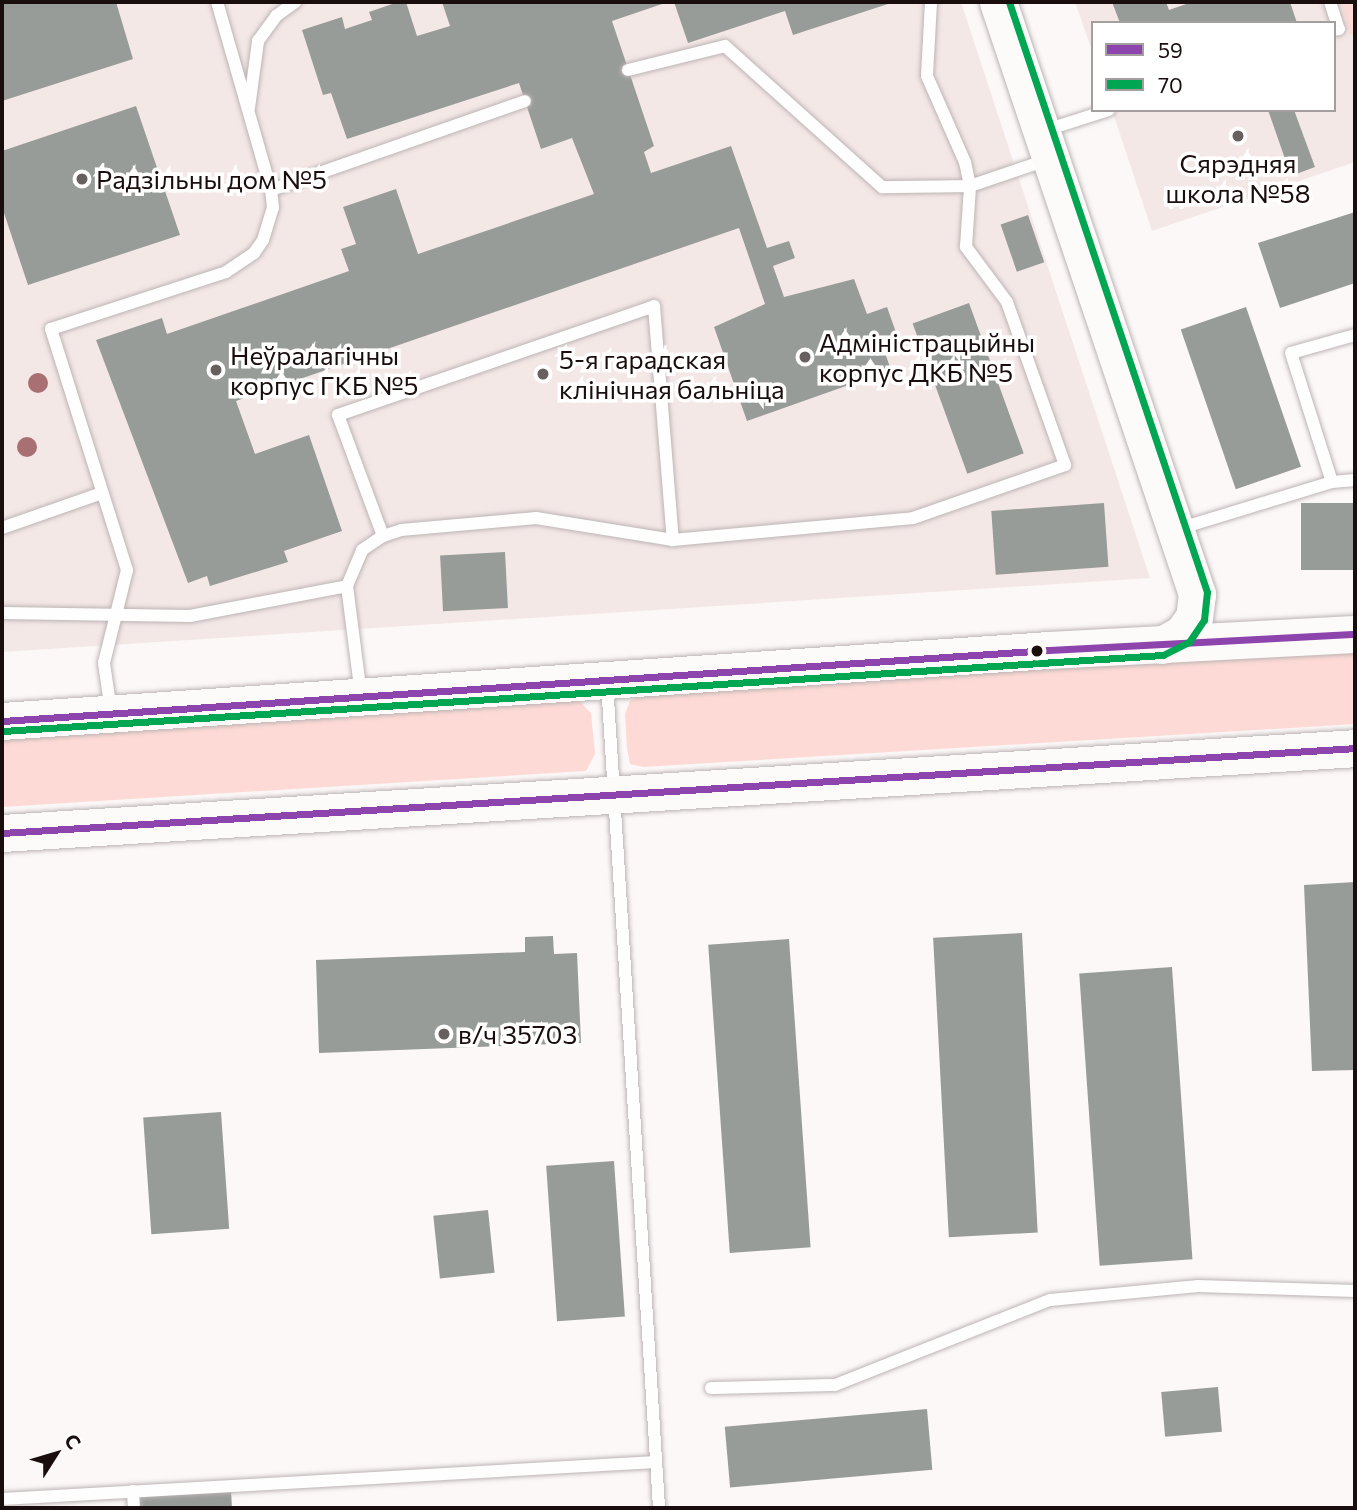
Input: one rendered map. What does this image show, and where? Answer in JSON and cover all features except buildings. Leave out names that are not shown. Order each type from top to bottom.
[{"type":"main road","points":[[998,2],[1197,594],[1195,617],[1183,634],[1162,645]]},
{"type":"main road","points":[[2,721],[362,700],[1355,634]]},
{"type":"main road","points":[[2,833],[1355,748]]},
{"type":"lane","points":[[112,715],[104,663],[113,617],[127,570],[51,330],[241,263],[263,240],[273,208],[271,190],[217,2]]},
{"type":"lane","points":[[248,113],[258,41],[276,16],[295,2]]},
{"type":"lane","points":[[362,700],[347,586],[362,550],[383,536],[401,530],[536,518],[673,540],[912,517],[1065,466],[1007,302],[966,247],[970,186],[965,162],[927,76],[931,2]]},
{"type":"lane","points":[[1330,2],[1339,29],[1336,30]]},
{"type":"lane","points":[[720,32],[725,46],[882,187],[970,186],[1105,112]]},
{"type":"lane","points":[[628,70],[725,46]]},
{"type":"lane","points":[[271,190],[525,101]]},
{"type":"lane","points":[[383,536],[338,415],[654,306],[673,540]]},
{"type":"lane","points":[[1332,482],[1291,353],[1355,335]]},
{"type":"lane","points":[[1176,529],[1332,482],[1355,480]]},
{"type":"lane","points":[[2,528],[102,493]]},
{"type":"lane","points":[[2,614],[190,616],[347,586]]},
{"type":"lane","points":[[607,683],[659,1508]]},
{"type":"lane","points":[[711,1388],[835,1385],[1050,1300],[1198,1286],[1355,1291]]},
{"type":"lane","points":[[2,1499],[656,1462]]},
{"type":"lane","points":[[133,1491],[134,1508]]},
{"type":"shaded area","name":"5-я гарадская клінічная бальніца","points":[[2,2],[961,2],[1150,578],[2,652]]},
{"type":"shaded area","name":"Сярэдняя школа №58","points":[[1075,2],[1355,2],[1355,162],[1152,231],[1113,112],[1336,112],[1336,21],[1091,21],[1091,48]]},
{"type":"shaded area","points":[[1341,2],[1355,2],[1355,33],[1350,35]]},
{"type":"shaded area","points":[[1355,650],[1355,724],[643,767],[630,764],[627,748],[625,714],[630,701],[641,693]]},
{"type":"shaded area","points":[[577,699],[591,713],[595,754],[586,771],[2,807],[2,734]]},
{"type":"transit line","name":"70","points":[[3,731],[1163,655],[1189,642],[1204,620],[1207,592],[1009,2]]},
{"type":"transit line","name":"59","points":[[2,721],[1048,650],[1355,634]]},
{"type":"transit line","name":"59","points":[[2,833],[1355,748]]},
{"type":"place","name":"Сярэдняя школа №58","points":[[1238,136]]},
{"type":"place","name":"Радзільны дом №5","points":[[82,179]]},
{"type":"place","name":"Адміністрацыйны корпус ДКБ №5","points":[[805,357]]},
{"type":"place","name":"Неўралагічны корпус ГКБ №5","points":[[216,370]]},
{"type":"place","name":"5-я гарадская клінічная бальніца","points":[[543,374]]},
{"type":"place","name":"в/ч 35703","points":[[444,1034]]}]
